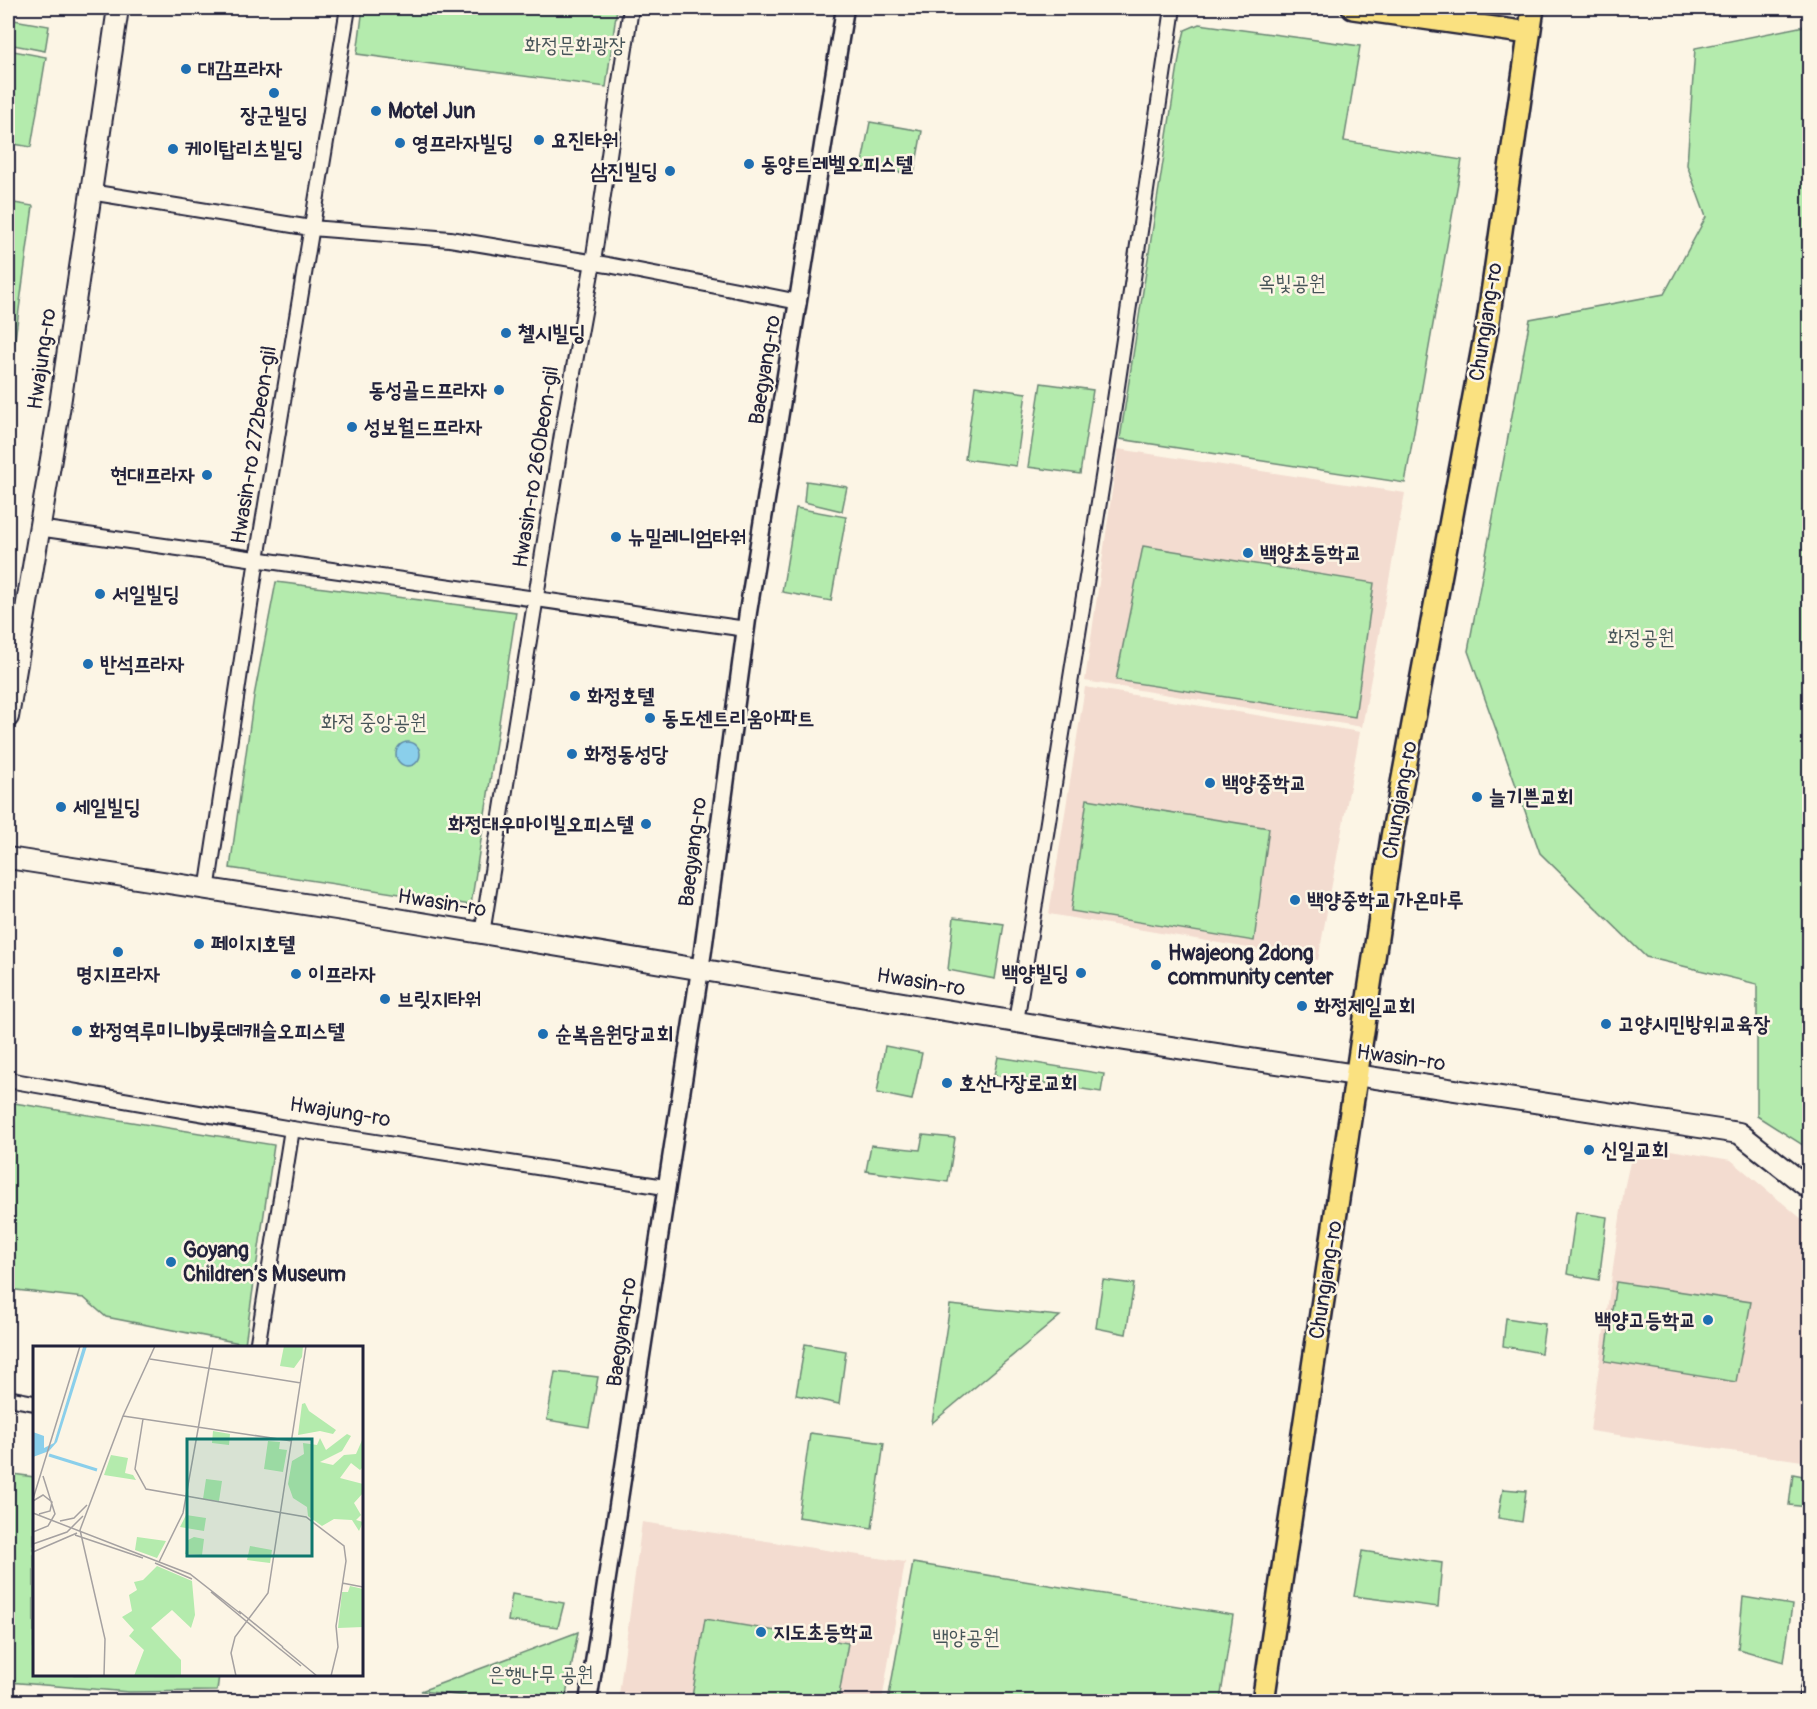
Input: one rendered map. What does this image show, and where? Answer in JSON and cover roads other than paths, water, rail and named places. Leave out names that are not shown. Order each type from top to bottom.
[{"type":"main road","name":"Hwajung-ro","points":[[8,717],[59,411],[118,8]]},
{"type":"main road","points":[[1353,8],[1529,33]]},
{"type":"main road","name":"Chungjang-ro","points":[[1263,1701],[1392,837],[1488,321],[1533,8]]},
{"type":"main road","name":"Hwasin-ro","points":[[8,858],[1016,1022],[1739,1133],[1809,1189]]},
{"type":"street","name":"Hwasin-ro 272beon-gil","points":[[207,891],[257,560],[348,8]]},
{"type":"street","name":"Hwasin-ro 260beon-gil","points":[[482,934],[593,262],[631,8]]},
{"type":"street","name":"Baegyang-ro","points":[[588,1701],[624,1480],[665,1187],[700,969],[746,629],[845,8]]},
{"type":"street","points":[[1016,1022],[1111,427],[1173,8]]},
{"type":"street","points":[[90,192],[311,228],[450,239],[593,262],[799,302]]},
{"type":"street","points":[[38,528],[746,629]]},
{"type":"street","name":"Hwajung-ro","points":[[8,1080],[292,1129],[665,1187]]},
{"type":"street","points":[[258,1346],[292,1129]]},
{"type":"street","points":[[8,1398],[33,1403]]},
{"type":"street","points":[[1807,1701],[1809,1687]]},
{"type":"water","points":[[403,742],[413,742],[420,749],[420,759],[413,766],[403,766],[396,759],[396,749]]},
{"type":"place","name":"대감프라자","points":[[186,69]]},
{"type":"place","name":"장군빌딩","points":[[274,93]]},
{"type":"place","name":"Motel Jun","points":[[376,111]]},
{"type":"place","name":"요진타워","points":[[539,140]]},
{"type":"place","name":"영프라자빌딩","points":[[400,143]]},
{"type":"place","name":"케이탑리츠빌딩","points":[[173,149]]},
{"type":"place","name":"동양트레벨오피스텔","points":[[749,164]]},
{"type":"place","name":"삼진빌딩","points":[[670,171]]},
{"type":"place","name":"첼시빌딩","points":[[506,333]]},
{"type":"place","name":"동성골드프라자","points":[[499,390]]},
{"type":"place","name":"성보월드프라자","points":[[352,427]]},
{"type":"place","name":"현대프라자","points":[[207,475]]},
{"type":"place","name":"뉴밀레니엄타워","points":[[616,537]]},
{"type":"place","name":"백양초등학교","points":[[1248,553]]},
{"type":"place","name":"서일빌딩","points":[[100,594]]},
{"type":"place","name":"반석프라자","points":[[88,664]]},
{"type":"place","name":"화정호텔","points":[[575,696]]},
{"type":"place","name":"동도센트리움아파트","points":[[650,718]]},
{"type":"place","name":"화정동성당","points":[[572,754]]},
{"type":"place","name":"백양중학교","points":[[1210,783]]},
{"type":"place","name":"늘기쁜교회","points":[[1477,797]]},
{"type":"place","name":"세일빌딩","points":[[61,807]]},
{"type":"place","name":"화정대우마이빌오피스텔","points":[[646,824]]},
{"type":"place","name":"백양중학교 가온마루","points":[[1295,900]]},
{"type":"place","name":"페이지호텔","points":[[199,944]]},
{"type":"place","name":"명지프라자","points":[[118,952]]},
{"type":"place","name":"Hwajeong 2dong community center","points":[[1156,965]]},
{"type":"place","name":"백양빌딩","points":[[1081,973]]},
{"type":"place","name":"이프라자","points":[[296,974]]},
{"type":"place","name":"브릿지타워","points":[[385,999]]},
{"type":"place","name":"화정제일교회","points":[[1302,1006]]},
{"type":"place","name":"고양시민방위교육장","points":[[1606,1024]]},
{"type":"place","name":"화정역루미니by롯데캐슬오피스텔","points":[[77,1031]]},
{"type":"place","name":"순복음원당교회","points":[[543,1034]]},
{"type":"place","name":"호산나장로교회","points":[[947,1083]]},
{"type":"place","name":"신일교회","points":[[1589,1150]]},
{"type":"place","name":"Goyang Children’s Museum","points":[[171,1262]]},
{"type":"place","name":"백양고등학교","points":[[1708,1320]]},
{"type":"place","name":"지도초등학교","points":[[761,1632]]},
{"type":"park label","name":"화정문화광장","points":[[575,45]]},
{"type":"park label","name":"옥빛공원","points":[[1292,283]]},
{"type":"park label","name":"화정공원","points":[[1641,637]]},
{"type":"park label","name":"화정 중앙공원","points":[[374,722]]},
{"type":"park label","name":"백양공원","points":[[966,1637]]},
{"type":"park label","name":"은행나무 공원","points":[[541,1674]]}]
